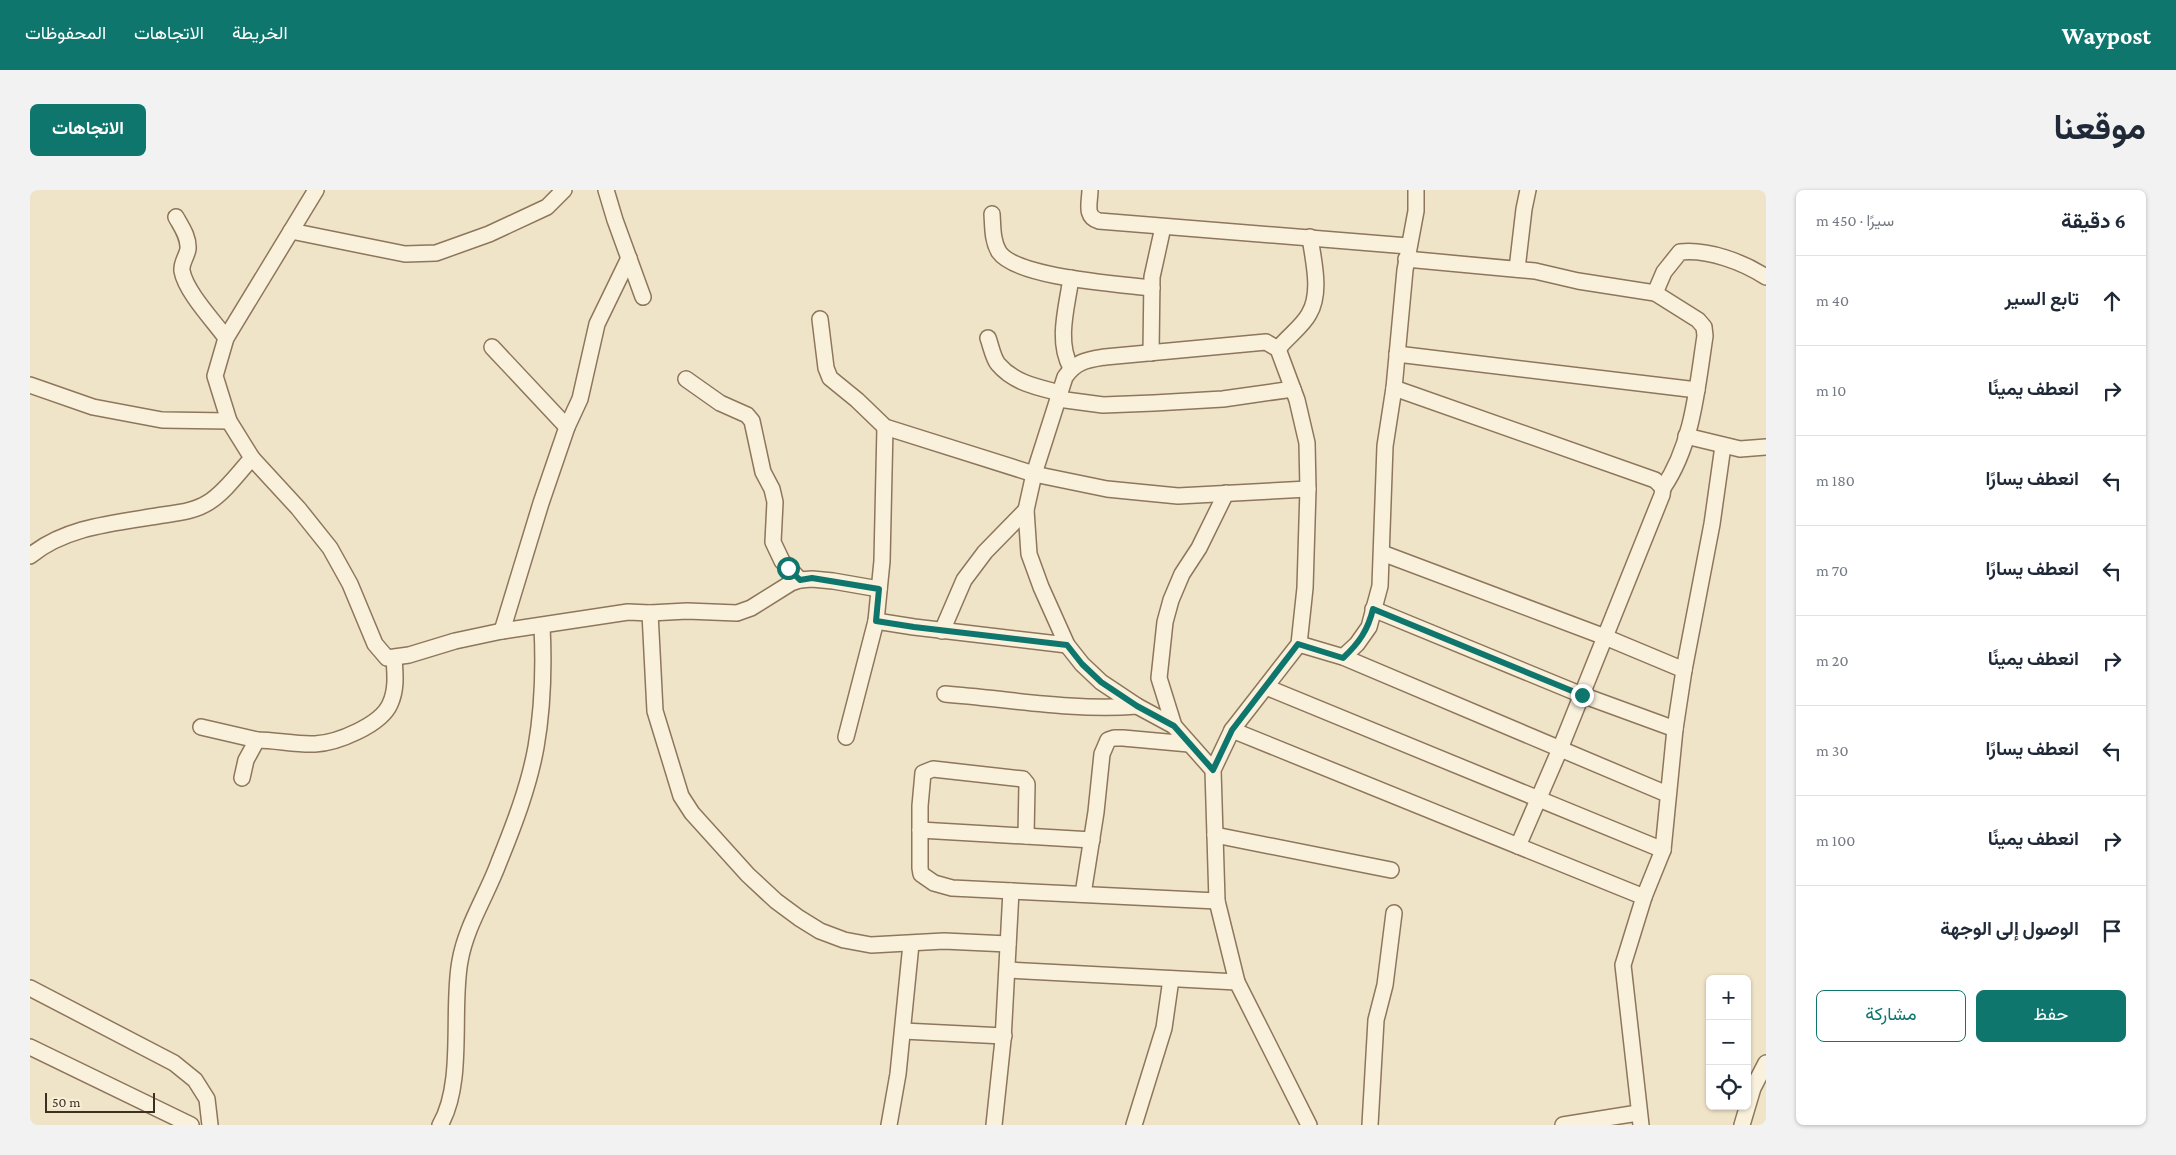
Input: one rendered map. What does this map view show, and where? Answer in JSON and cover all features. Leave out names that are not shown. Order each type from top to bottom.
[{"type":"street","points":[[316,190],[226,338],[215,376],[229,421],[252,458],[298,508],[330,548],[350,584],[375,644],[380,653],[387,658],[394,658],[502,631],[628,612],[687,611],[737,613],[751,608],[791,583],[812,578],[879,589]]},
{"type":"street","points":[[291,232],[405,254],[436,253],[489,234],[548,207],[564,190]]},
{"type":"street","points":[[606,190],[643,297]]},
{"type":"street","points":[[1090,190],[1088,212],[1095,220],[1164,227],[1310,237],[1517,269],[1655,293],[1684,310],[1704,327],[1705,336],[1697,390],[1692,418],[1686,436],[1672,475],[1663,488],[1662,495],[1560,749],[1518,846]]},
{"type":"street","points":[[1343,658],[1357,644],[1369,627],[1380,586],[1385,446],[1394,388],[1407,253],[1416,211],[1416,190]]},
{"type":"street","points":[[1517,269],[1528,190]]},
{"type":"street","points":[[992,214],[994,240],[1003,257],[1010,261],[1046,274],[1152,288]]},
{"type":"street","points":[[176,217],[188,240],[188,249],[182,268],[184,277],[193,294],[226,338]]},
{"type":"street","points":[[1151,353],[1152,277],[1164,227]]},
{"type":"street","points":[[1278,349],[1286,337],[1309,314],[1316,295],[1310,237]]},
{"type":"street","points":[[1655,293],[1671,260],[1680,252],[1688,251],[1714,256],[1751,267],[1766,278]]},
{"type":"street","points":[[502,631],[566,427],[580,399],[597,324],[629,258]]},
{"type":"street","points":[[1071,278],[1063,331],[1064,355],[1071,368]]},
{"type":"street","points":[[820,319],[826,368],[830,378],[885,426],[1034,474],[1107,489],[1178,496],[1308,489]]},
{"type":"street","points":[[988,338],[998,364],[1015,379],[1059,396],[1104,405],[1223,399],[1293,389]]},
{"type":"street","points":[[1213,770],[1174,726],[1137,706],[1101,682],[1082,664],[1067,645],[1041,588],[1029,554],[1026,510],[1034,474],[1065,377],[1071,368],[1081,360],[1266,342],[1278,349],[1293,389],[1307,443],[1308,489],[1305,588],[1298,644],[1232,730],[1213,770],[1217,901],[1237,982],[1309,1125]]},
{"type":"street","points":[[492,346],[566,427]]},
{"type":"street","points":[[1397,354],[1697,390]]},
{"type":"street","points":[[686,379],[720,403],[747,415],[752,421],[763,472],[772,489],[775,502],[773,542],[782,561],[800,580]]},
{"type":"street","points":[[30,384],[93,407],[152,418],[229,421]]},
{"type":"street","points":[[1394,388],[1655,480],[1663,488]]},
{"type":"street","points":[[846,737],[876,621],[882,561],[885,426]]},
{"type":"street","points":[[1686,436],[1740,449],[1766,447]]},
{"type":"street","points":[[1563,1125],[1640,1119],[1631,1026],[1622,966],[1644,897],[1663,850],[1667,794],[1675,729],[1684,670],[1712,524],[1723,446]]},
{"type":"street","points":[[30,556],[38,549],[79,531],[190,511],[209,502],[252,458]]},
{"type":"street","points":[[1174,726],[1159,678],[1165,622],[1171,600],[1182,574],[1199,548],[1226,493]]},
{"type":"street","points":[[942,631],[964,580],[984,552],[1026,510]]},
{"type":"street","points":[[1382,553],[1605,636],[1684,670]]},
{"type":"street","points":[[1373,609],[1582,695],[1675,729]]},
{"type":"street","points":[[650,613],[655,711],[682,796],[692,813],[748,875],[776,901],[820,931],[844,940],[870,945],[944,941],[1008,944]]},
{"type":"street","points":[[876,621],[942,631],[1067,645]]},
{"type":"street","points":[[440,1125],[449,1104],[453,1083],[460,961],[469,930],[490,886],[514,825],[536,747],[542,682],[542,626]]},
{"type":"street","points":[[1298,644],[1343,658],[1667,794]]},
{"type":"street","points":[[201,727],[257,740],[315,744],[338,740],[368,725],[382,715],[390,705],[395,680],[394,658]]},
{"type":"street","points":[[1266,687],[1663,850]]},
{"type":"street","points":[[945,694],[1070,706],[1106,708],[1137,706]]},
{"type":"street","points":[[1232,730],[1644,897]]},
{"type":"street","points":[[1082,894],[1092,840],[1102,754],[1108,740],[1123,738],[1189,744]]},
{"type":"street","points":[[242,778],[246,760],[257,740]]},
{"type":"street","points":[[1026,836],[1026,784],[1023,779],[933,769],[926,771],[922,777],[920,868],[921,874],[940,886],[1217,901]]},
{"type":"street","points":[[920,830],[1092,840]]},
{"type":"street","points":[[1215,834],[1391,870]]},
{"type":"street","points":[[994,1125],[1004,1036],[1011,891]]},
{"type":"street","points":[[1370,1125],[1376,1020],[1385,985],[1394,914]]},
{"type":"street","points":[[889,1125],[902,1031],[911,944]]},
{"type":"street","points":[[1008,970],[1237,982]]},
{"type":"street","points":[[1134,1125],[1164,1028],[1171,979]]},
{"type":"street","points":[[30,988],[174,1063],[195,1080],[207,1099],[210,1125]]},
{"type":"street","points":[[902,1031],[1004,1036]]},
{"type":"street","points":[[30,1047],[191,1125]]},
{"type":"street","points":[[1742,1125],[1753,1088],[1766,1062]]},
{"type":"route","points":[[788,568],[800,580],[812,578],[879,589],[876,621],[942,631],[1019,638],[1067,645],[1082,664],[1101,682],[1137,706],[1146,709],[1174,726],[1213,770],[1232,730],[1298,644],[1343,658],[1357,644],[1369,627],[1373,609],[1582,695]]}]
